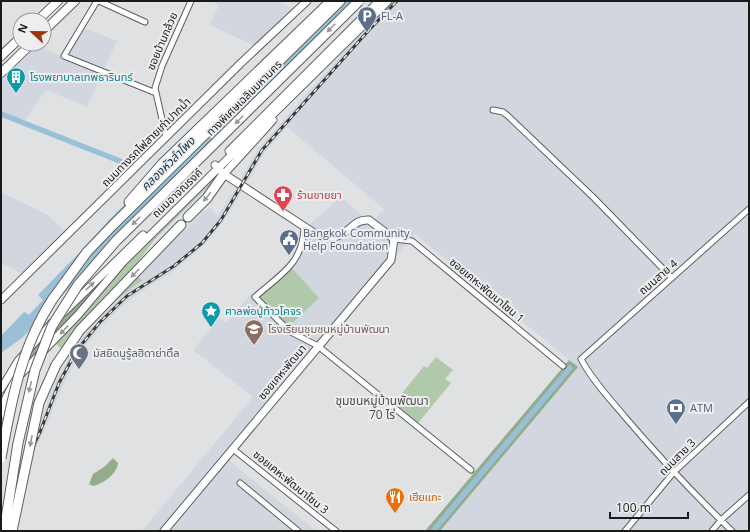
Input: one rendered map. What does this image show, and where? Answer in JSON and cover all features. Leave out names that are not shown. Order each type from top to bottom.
[{"type":"highway","points":[[112,226],[130,200],[162,164],[331,1]]},
{"type":"highway","name":"ทางพิเศษเฉลิมมหานคร","points":[[1,458],[18,376],[34,331],[63,282],[112,226],[340,1]]},
{"type":"highway","name":"ทางพิเศษเฉลิมมหานคร","points":[[4,531],[18,443],[34,370],[52,326],[78,285],[116,241],[359,1]]},
{"type":"highway","points":[[188,217],[207,198],[219,169]]},
{"type":"highway","points":[[12,531],[39,403],[56,365],[80,330],[181,225]]},
{"type":"main road","points":[[46,12],[58,1]]},
{"type":"main road","points":[[52,23],[75,1]]},
{"type":"main road","name":"ถนนทางรถไฟสายเก่าปากน้ำ","points":[[1,300],[166,137],[307,1]]},
{"type":"main road","name":"ถนนอาจณรงค์","points":[[1,415],[6,398],[16,379],[78,315],[123,262],[219,169],[379,1]]},
{"type":"main road","points":[[388,1],[219,169],[314,233],[328,238],[347,232],[360,221],[369,220],[394,239]]},
{"type":"main road","points":[[1,56],[12,46]]},
{"type":"main road","points":[[1,73],[23,52]]},
{"type":"main road","name":"ถนนอาจณรงค์","points":[[1,389],[9,372],[41,335],[219,169]]},
{"type":"main road","name":"ซอยเคหะพัฒนา","points":[[164,531],[391,260],[394,239]]},
{"type":"street","points":[[145,22],[98,1],[64,56],[156,93]]},
{"type":"street","name":"ซอยบ้านกล้วย","points":[[166,137],[156,93],[157,78],[191,1]]},
{"type":"street","points":[[493,110],[503,112],[508,116],[594,198],[672,278]]},
{"type":"street","name":"ถนนสาย 4","points":[[674,472],[607,396],[581,359],[749,209]]},
{"type":"street","points":[[304,226],[303,245],[298,256],[290,267],[255,297],[289,331],[318,346],[471,470]]},
{"type":"street","name":"ซอยเคหะพัฒนาโซน 1","points":[[394,239],[412,241],[563,366]]},
{"type":"street","name":"ถนนสาย 3","points":[[625,531],[674,472],[749,402]]},
{"type":"street","name":"ซอยเคหะพัฒนาโซน 3","points":[[233,449],[336,531]]},
{"type":"street","points":[[674,472],[732,531]]},
{"type":"street","points":[[240,483],[298,531]]},
{"type":"street","points":[[712,531],[721,520],[749,495]]},
{"type":"shaded area","points":[[211,1],[278,1],[293,9],[255,46],[210,25],[219,5]]},
{"type":"shaded area","points":[[391,1],[749,1],[749,531],[440,531],[578,367],[415,234],[227,459],[316,531],[188,531],[185,529],[184,531],[142,531],[253,397],[193,350],[219,318],[226,323],[250,295],[292,260],[298,253],[302,231],[341,197],[363,216],[375,219],[384,209],[287,127],[265,152],[230,212],[204,245],[176,269],[130,299],[103,325],[80,352],[63,385],[12,500],[1,531],[1,507],[4,498],[36,430],[56,381],[74,347],[102,314],[125,293],[141,282],[138,276],[204,211],[211,208],[218,216],[259,148],[366,27]]},
{"type":"shaded area","points":[[79,26],[117,41],[87,107],[46,90],[24,121],[1,112],[1,79],[29,52],[51,52],[60,56]]},
{"type":"shaded area","points":[[1,192],[48,215],[65,232],[22,274],[1,263]]},
{"type":"green space","points":[[217,173],[219,176],[155,239],[128,275],[82,321],[62,349],[55,343],[125,264]]},
{"type":"green space","points":[[291,267],[319,298],[289,326],[258,296]]},
{"type":"green space","points":[[138,276],[142,281],[121,296],[102,314],[84,333],[69,354],[68,353],[82,332]]},
{"type":"green space","points":[[100,282],[74,315],[14,377],[7,388],[1,404],[4,390],[26,356],[58,322]]},
{"type":"green space","points":[[436,357],[453,370],[445,379],[451,383],[418,423],[394,403],[424,366],[427,368]]},
{"type":"green space","points":[[569,360],[578,367],[440,531],[425,531]]},
{"type":"green space","points":[[113,458],[118,463],[112,475],[97,485],[93,486],[89,484],[93,474],[104,467]]},
{"type":"water","name":"คลองหัวลำโพง","points":[[332,1],[366,1],[215,150],[114,241],[22,338],[1,353],[1,336],[24,312],[29,315],[43,300],[38,295],[110,219]]},
{"type":"waterway","points":[[1,114],[130,165]]},
{"type":"waterway","points":[[433,531],[570,368]]},
{"type":"railway","points":[[1,519],[8,499],[40,432],[59,383],[77,350],[100,322],[127,296],[174,266],[202,243],[221,220],[262,150],[369,30],[397,1]]},
{"type":"place","name":"FL-A","points":[[367,33]]},
{"type":"place","name":"โรงพยาบาลเทพธารินทร์","points":[[16,94]]},
{"type":"place","name":"ร้านขายยา","points":[[283,212]]},
{"type":"place","name":"Bangkok Community Help Foundation","points":[[289,256]]},
{"type":"place","name":"ศาลพ่อปู่ท้าวโคจร","points":[[211,328]]},
{"type":"place","name":"โรงเรียนชุมชนหมู่บ้านพัฒนา","points":[[254,346]]},
{"type":"place","name":"มัสยิดนูรู้ลฮิดาย่าติ้ล","points":[[79,370]]},
{"type":"place","name":"ATM","points":[[676,425]]},
{"type":"place","name":"เฮียแกะ","points":[[395,514]]},
{"type":"district","name":"ชุมชนหมู่บ้านพัฒนา 70 ไร่","points":[[382,408]]}]
